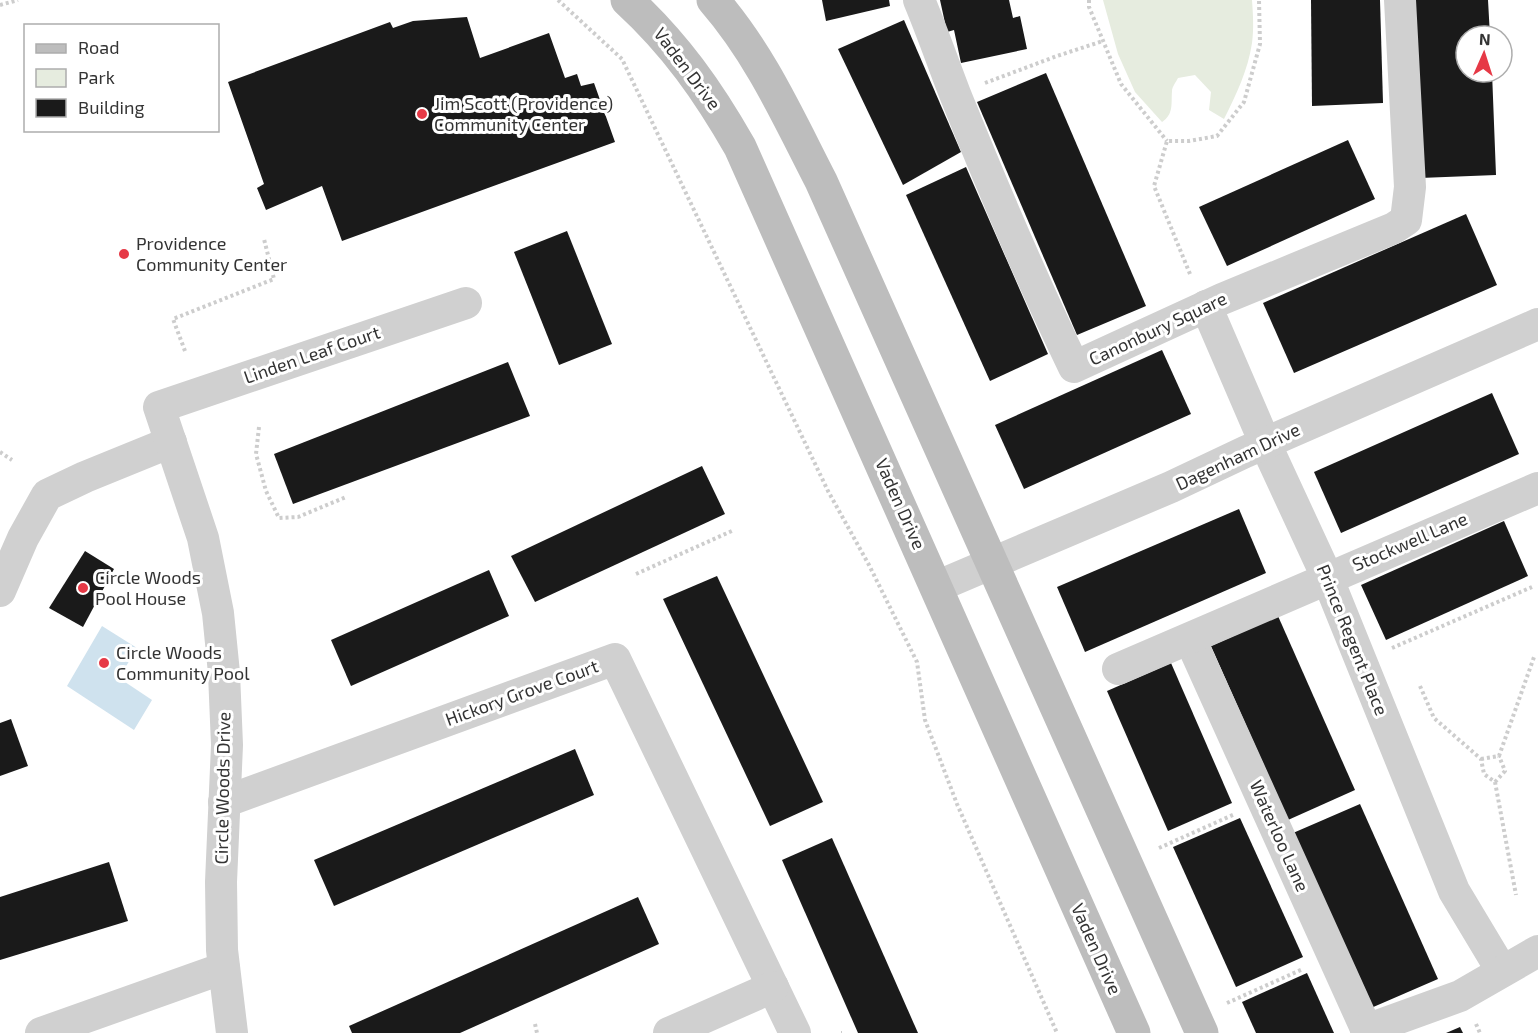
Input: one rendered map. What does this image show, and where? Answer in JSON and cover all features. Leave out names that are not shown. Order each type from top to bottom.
[{"type":"street","name":"Vaden Drive","points":[[627,0],[678,52],[711,97],[740,147],[1134,1033]]},
{"type":"street","points":[[712,0],[728,17],[761,64],[816,172],[1202,1033]]},
{"type":"street","name":"Canonbury Square","points":[[919,0],[955,93],[1051,321],[1074,368],[1206,306],[1394,228],[1406,220],[1410,187],[1400,0]]},
{"type":"street","name":"Linden Leaf Court","points":[[159,407],[466,303]]},
{"type":"street","name":"Prince Regent Place","points":[[1206,306],[1265,443],[1327,577],[1454,891],[1502,971]]},
{"type":"street","name":"Dagenham Drive","points":[[936,587],[1171,488],[1265,443],[1538,324]]},
{"type":"street","name":"Circle Woods Drive","points":[[159,407],[203,538],[218,613],[224,673],[227,745],[221,882],[222,950],[232,1033]]},
{"type":"street","points":[[0,591],[23,538],[47,495],[171,442]]},
{"type":"street","name":"Stockwell Lane","points":[[1118,669],[1538,488]]},
{"type":"street","name":"Waterloo Lane","points":[[1190,639],[1367,1031]]},
{"type":"street","name":"Hickory Grove Court","points":[[224,802],[615,659],[795,1033]]},
{"type":"street","points":[[1367,1031],[1460,996],[1538,951]]},
{"type":"street","points":[[41,1033],[224,968]]},
{"type":"street","points":[[669,1033],[773,987]]},
{"type":"path","points":[[0,5],[18,0]]},
{"type":"path","points":[[558,0],[622,59],[828,491],[869,565],[917,662],[929,730],[957,804],[1057,1033]]},
{"type":"path","points":[[1089,0],[1089,6],[1121,84],[1167,141]]},
{"type":"path","points":[[1167,141],[1189,141],[1217,136],[1244,102],[1260,44],[1259,0]]},
{"type":"path","points":[[955,93],[999,80],[1057,56],[1103,41]]},
{"type":"path","points":[[1167,141],[1155,186],[1190,274]]},
{"type":"path","points":[[185,351],[173,319],[273,279],[264,239]]},
{"type":"path","points":[[259,426],[256,454],[266,491],[279,518],[298,517],[346,497]]},
{"type":"path","points":[[0,452],[12,460]]},
{"type":"path","points":[[636,574],[734,530]]},
{"type":"path","points":[[1389,649],[1532,587]]},
{"type":"path","points":[[1495,782],[1505,771],[1498,756],[1534,657]]},
{"type":"path","points":[[1420,686],[1434,718],[1481,759],[1484,774],[1495,782],[1516,895]]},
{"type":"path","points":[[1481,759],[1498,756]]},
{"type":"path","points":[[1159,848],[1263,801]]},
{"type":"path","points":[[1227,1003],[1333,956]]},
{"type":"path","points":[[535,1024],[537,1033]]},
{"type":"green space","points":[[1103,0],[1252,0],[1253,32],[1248,63],[1224,119],[1209,110],[1211,92],[1195,75],[1178,78],[1172,89],[1170,112],[1162,122],[1135,92],[1118,54]]},
{"type":"water","name":"Circle Woods Community Pool","points":[[102,626],[137,648],[119,678],[152,700],[134,730],[67,686]]},
{"type":"building","points":[[822,0],[889,0],[890,6],[826,21]]},
{"type":"building","points":[[940,0],[1009,0],[1013,18],[1020,16],[1027,49],[961,63],[954,30],[947,32]]},
{"type":"building","points":[[1311,0],[1380,0],[1383,103],[1312,106]]},
{"type":"building","points":[[1412,0],[1488,0],[1489,24],[1454,24],[1454,84],[1492,84],[1496,175],[1420,178]]},
{"type":"building","name":"Jim Scott (Providence) Community Center","points":[[467,17],[480,58],[549,33],[565,78],[577,74],[581,86],[594,83],[615,142],[342,241],[322,186],[266,210],[257,188],[264,184],[228,82],[390,22],[393,28],[413,21]]},
{"type":"building","points":[[904,20],[961,152],[903,185],[838,49]]},
{"type":"building","points":[[1046,73],[1146,306],[1077,335],[977,102]]},
{"type":"building","points":[[1348,140],[1375,199],[1227,266],[1199,207]]},
{"type":"building","points":[[966,167],[1048,354],[990,381],[906,195]]},
{"type":"building","points":[[1466,214],[1497,285],[1294,373],[1263,303]]},
{"type":"building","points":[[567,231],[612,344],[559,365],[514,252]]},
{"type":"building","points":[[1162,350],[1191,414],[1024,489],[995,425]]},
{"type":"building","points":[[508,362],[530,416],[293,504],[274,454]]},
{"type":"building","points":[[1492,393],[1519,454],[1341,533],[1314,472]]},
{"type":"building","points":[[702,466],[725,514],[535,602],[511,556]]},
{"type":"building","points":[[1239,509],[1266,573],[1085,652],[1057,587]]},
{"type":"building","points":[[1504,521],[1528,576],[1386,640],[1361,585]]},
{"type":"building","name":"Circle Woods Pool House","points":[[85,551],[114,569],[83,627],[49,608]]},
{"type":"building","points":[[489,570],[509,616],[351,686],[331,640]]},
{"type":"building","points":[[717,576],[823,802],[770,826],[663,599]]},
{"type":"building","points":[[1278,616],[1355,790],[1288,820],[1211,646]]},
{"type":"building","points":[[1171,663],[1232,803],[1168,831],[1107,691]]},
{"type":"building","points":[[11,719],[28,766],[0,776],[0,723]]},
{"type":"building","points":[[575,749],[594,795],[334,906],[314,860]]},
{"type":"building","points":[[1360,804],[1438,979],[1371,1008],[1293,833]]},
{"type":"building","points":[[1240,818],[1303,957],[1236,987],[1173,847]]},
{"type":"building","points":[[832,838],[918,1033],[858,1033],[782,860]]},
{"type":"building","points":[[109,862],[128,921],[0,960],[0,897]]},
{"type":"building","points":[[638,897],[659,944],[460,1033],[352,1033],[349,1026]]},
{"type":"building","points":[[1307,973],[1334,1033],[1256,1033],[1242,1002]]},
{"type":"building","points":[[1460,1027],[1463,1033],[1446,1033]]},
{"type":"place","name":"Jim Scott (Providence) Community Center","points":[[422,114]]},
{"type":"place","name":"Providence Community Center","points":[[124,254]]},
{"type":"place","name":"Circle Woods Pool House","points":[[83,588]]},
{"type":"place","name":"Circle Woods Community Pool","points":[[104,663]]}]
